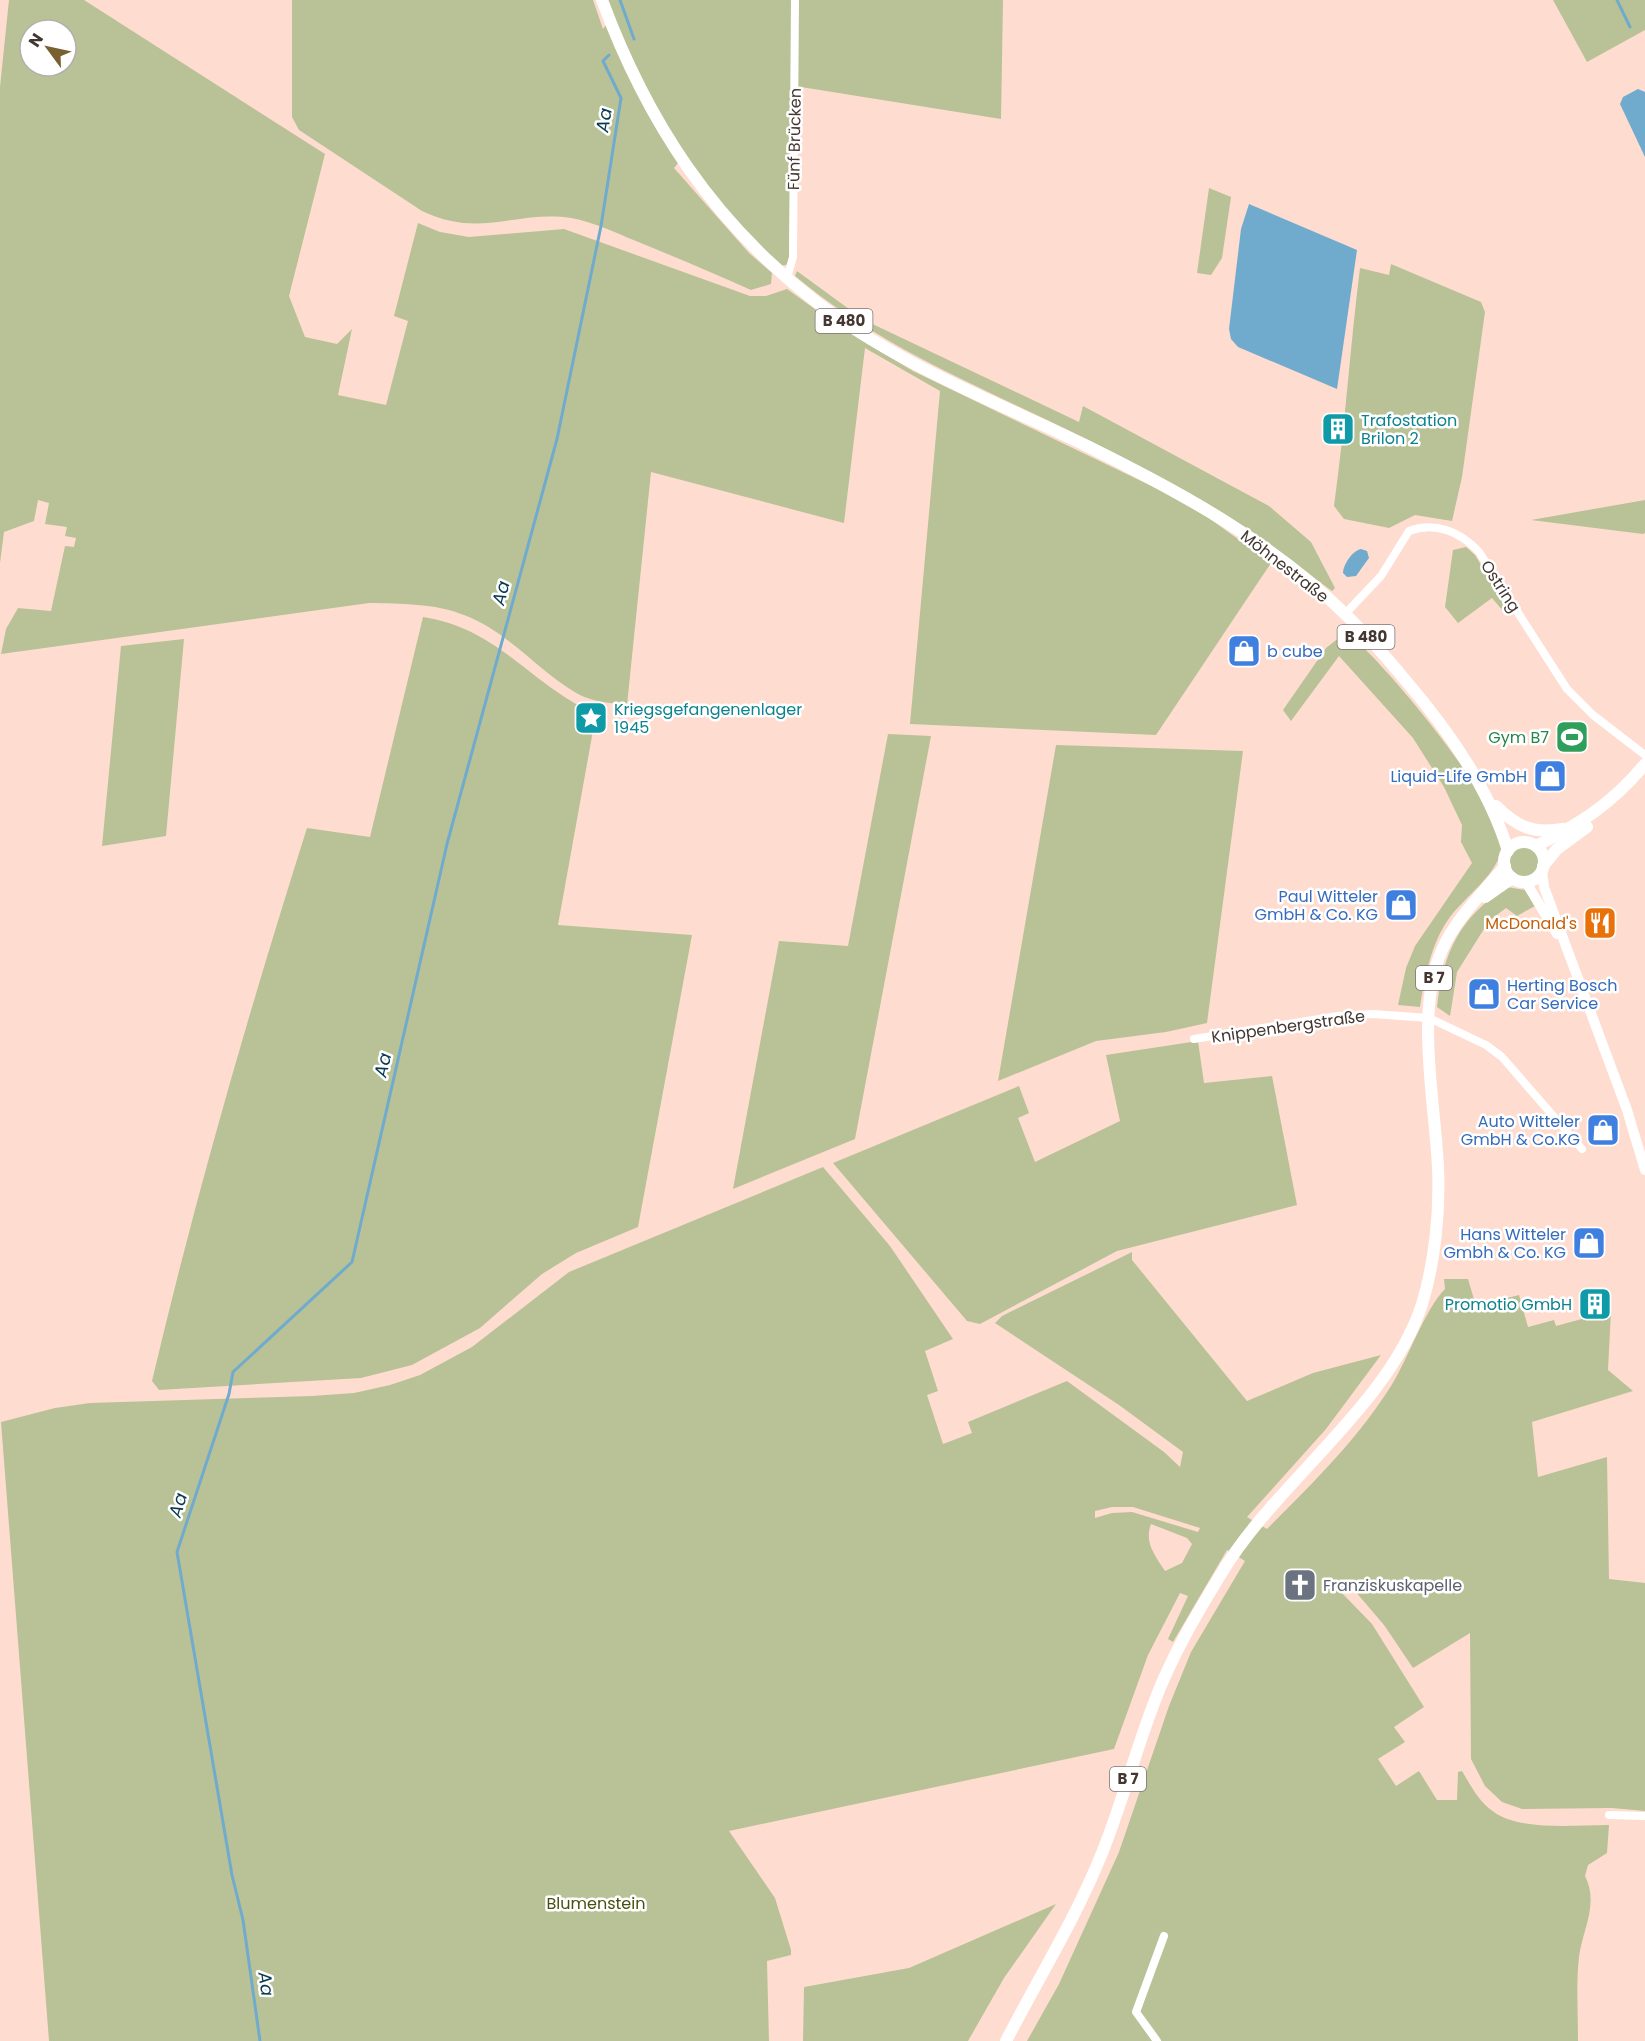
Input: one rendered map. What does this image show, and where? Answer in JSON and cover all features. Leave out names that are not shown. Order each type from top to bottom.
[{"type":"main road","name":"B 480","points":[[602,0],[640,92],[675,152],[730,222],[787,278]]},
{"type":"main road","name":"Möhnestraße","points":[[787,278],[854,328],[906,359],[1087,446],[1207,510],[1299,575],[1345,614],[1418,695],[1456,747],[1489,800]]},
{"type":"main road","points":[[1504,866],[1512,878],[1526,882],[1536,878],[1557,849],[1593,822],[1645,764]]},
{"type":"main road","name":"B 480","points":[[1489,800],[1498,818],[1508,851]]},
{"type":"main road","points":[[1489,800],[1510,820],[1526,829],[1544,831],[1573,827]]},
{"type":"main road","points":[[1508,851],[1515,845],[1529,845],[1573,827],[1606,806]]},
{"type":"main road","name":"B 480","points":[[1498,818],[1529,845]]},
{"type":"main road","points":[[1529,845],[1541,853],[1543,868]]},
{"type":"main road","name":"B 7","points":[[1006,2041],[1081,1899],[1102,1852],[1155,1701],[1181,1642],[1224,1568],[1250,1533],[1380,1380],[1402,1347],[1422,1306],[1432,1258],[1438,1204],[1439,1170],[1429,1018],[1437,961],[1451,933],[1504,866],[1508,851]]},
{"type":"main road","name":"B 7","points":[[1474,904],[1512,878]]},
{"type":"street","name":"Fünf Brücken","points":[[787,278],[793,257],[795,0]]},
{"type":"street","name":"Ostring","points":[[1345,614],[1380,576],[1409,531],[1428,527],[1454,532],[1469,541],[1479,552],[1567,689],[1593,715],[1645,755]]},
{"type":"street","points":[[1543,868],[1544,887],[1628,1110],[1645,1170]]},
{"type":"street","points":[[1526,882],[1565,947]]},
{"type":"street","name":"Knippenbergstraße","points":[[1194,1039],[1354,1014],[1429,1018],[1486,1046],[1502,1057],[1582,1149]]},
{"type":"street","points":[[1609,1815],[1645,1816]]},
{"type":"street","points":[[1157,2041],[1136,2012],[1164,1936]]},
{"type":"green space","points":[[9,0],[84,0],[325,154],[289,296],[305,337],[337,344],[352,329],[338,395],[386,405],[408,321],[394,316],[418,223],[440,232],[469,237],[564,229],[750,296],[766,296],[787,289],[840,327],[913,371],[1166,493],[1206,516],[1271,563],[1156,735],[910,724],[940,391],[865,348],[844,523],[651,472],[627,705],[608,703],[578,694],[563,685],[509,641],[480,622],[453,611],[417,605],[369,603],[1,654],[6,629],[18,608],[51,611],[65,546],[74,547],[76,538],[65,536],[67,527],[45,524],[49,503],[38,500],[34,521],[4,532],[0,563],[0,87]]},
{"type":"green space","points":[[292,0],[593,0],[603,29],[613,16],[607,0],[1003,0],[1001,119],[801,87],[792,88],[789,264],[781,266],[717,200],[684,156],[674,168],[749,253],[772,273],[771,284],[751,290],[613,231],[580,220],[532,217],[498,222],[462,223],[422,211],[299,130],[292,117]]},
{"type":"green space","points":[[1553,0],[1645,0],[1645,30],[1587,62]]},
{"type":"green space","points":[[1209,188],[1231,197],[1222,258],[1211,275],[1197,273]]},
{"type":"green space","points":[[1391,264],[1481,302],[1485,312],[1462,477],[1452,521],[1415,515],[1389,528],[1344,519],[1334,506],[1360,268],[1389,275]]},
{"type":"green space","points":[[797,271],[864,320],[1079,422],[1083,406],[1269,506],[1311,542],[1335,588],[1332,591],[1255,534],[1214,507],[1171,483],[935,366],[863,325],[795,276]]},
{"type":"green space","points":[[1645,500],[1645,533],[1643,534],[1531,520]]},
{"type":"green space","points":[[1466,547],[1475,555],[1508,609],[1503,611],[1492,598],[1458,623],[1445,607],[1453,550]]},
{"type":"green space","points":[[423,617],[450,623],[473,633],[494,645],[573,702],[596,714],[558,925],[692,935],[638,1227],[576,1253],[542,1274],[480,1328],[412,1365],[361,1378],[159,1390],[152,1381],[205,1172],[264,965],[307,828],[370,837]]},
{"type":"green space","points":[[1340,637],[1352,637],[1391,676],[1416,706],[1467,774],[1487,805],[1499,832],[1501,852],[1492,870],[1450,917],[1433,949],[1420,1007],[1398,1005],[1406,968],[1415,946],[1472,863],[1461,842],[1462,825],[1444,787],[1413,738],[1339,656],[1291,721],[1283,710],[1326,648]]},
{"type":"green space","points":[[184,639],[166,836],[102,846],[121,646]]},
{"type":"green space","points":[[888,734],[931,736],[855,1139],[733,1189],[779,941],[848,946]]},
{"type":"green space","points":[[1056,745],[1243,751],[1207,1023],[1166,1032],[1096,1041],[998,1081]]},
{"type":"green space","points":[[1524,847],[1535,851],[1539,862],[1535,873],[1524,877],[1513,873],[1509,862],[1513,851]]},
{"type":"green space","points":[[1507,887],[1525,890],[1535,906],[1517,916],[1506,908],[1489,921],[1457,972],[1450,1016],[1437,1007],[1449,953],[1466,924],[1477,911]]},
{"type":"green space","points":[[1198,1041],[1204,1083],[1272,1076],[1297,1205],[1117,1251],[980,1324],[967,1321],[833,1163],[1019,1086],[1029,1113],[1018,1118],[1035,1162],[1120,1121],[1106,1055]]},
{"type":"green space","name":"Blumenstein","points":[[823,1167],[890,1246],[953,1339],[925,1351],[938,1391],[927,1395],[943,1444],[972,1433],[968,1422],[1067,1381],[1164,1452],[1180,1467],[1183,1452],[1119,1405],[995,1323],[1002,1316],[1132,1252],[1132,1260],[1247,1401],[1313,1373],[1381,1355],[1326,1429],[1247,1517],[1267,1529],[1333,1461],[1378,1406],[1397,1375],[1424,1321],[1445,1289],[1444,1279],[1468,1279],[1476,1306],[1519,1295],[1528,1327],[1554,1320],[1556,1326],[1611,1311],[1608,1370],[1633,1391],[1532,1422],[1538,1477],[1607,1457],[1609,1579],[1645,1583],[1645,1811],[1612,1808],[1522,1809],[1502,1802],[1485,1786],[1471,1759],[1470,1633],[1413,1668],[1384,1625],[1349,1584],[1338,1589],[1372,1624],[1424,1707],[1394,1727],[1405,1742],[1378,1759],[1396,1786],[1419,1771],[1437,1800],[1457,1800],[1458,1772],[1462,1771],[1484,1803],[1505,1818],[1549,1826],[1609,1825],[1607,1853],[1588,1865],[1585,1876],[1591,1896],[1589,1916],[1579,1957],[1578,2041],[1027,2041],[1059,1984],[1119,1852],[1169,1706],[1191,1652],[1245,1561],[1227,1550],[1173,1642],[1168,1639],[1188,1596],[1180,1593],[1148,1655],[1114,1749],[729,1831],[775,1898],[791,1950],[791,1955],[767,1961],[769,2041],[49,2041],[1,1422],[55,1408],[90,1403],[312,1396],[354,1393],[390,1385],[420,1375],[472,1347],[569,1272]],"holes":[[[1112,1507],[1133,1507],[1200,1528],[1198,1532],[1132,1512],[1112,1513],[1095,1518],[1095,1511]],[[1151,1524],[1187,1538],[1192,1544],[1182,1563],[1165,1571],[1150,1543]]]},
{"type":"green space","points":[[1056,1904],[1004,1978],[968,2041],[803,2041],[804,1987],[909,1968]]},
{"type":"water","points":[[1638,89],[1645,92],[1645,157],[1620,104],[1623,97]]},
{"type":"water","points":[[1249,204],[1357,250],[1337,389],[1238,347],[1231,339],[1229,329],[1241,229]]},
{"type":"water","points":[[1361,549],[1367,551],[1369,558],[1356,576],[1347,577],[1343,573],[1346,562],[1354,552]]},
{"type":"waterway","name":"Aa","points":[[620,0],[634,39]]},
{"type":"waterway","points":[[1617,0],[1630,27]]},
{"type":"waterway","name":"Aa","points":[[260,2041],[243,1920],[232,1875],[177,1552],[229,1394],[233,1372],[352,1262],[447,844],[557,439],[601,226],[621,98],[603,61],[609,55]]},
{"type":"place","name":"Trafostation Brilon 2","points":[[1338,429]]},
{"type":"place","name":"b cube","points":[[1244,651]]},
{"type":"place","name":"Kriegsgefangenenlager 1945","points":[[591,718]]},
{"type":"place","name":"Gym B7","points":[[1572,737]]},
{"type":"place","name":"Liquid-Life GmbH","points":[[1550,776]]},
{"type":"place","name":"Paul Witteler GmbH & Co. KG","points":[[1401,905]]},
{"type":"place","name":"McDonald's","points":[[1600,923]]},
{"type":"place","name":"Herting Bosch Car Service","points":[[1484,994]]},
{"type":"place","name":"Auto Witteler GmbH & Co.KG","points":[[1603,1130]]},
{"type":"place","name":"Hans Witteler Gmbh & Co. KG","points":[[1589,1243]]},
{"type":"place","name":"Promotio GmbH","points":[[1595,1304]]},
{"type":"place","name":"Franziskuskapelle","points":[[1300,1585]]}]
